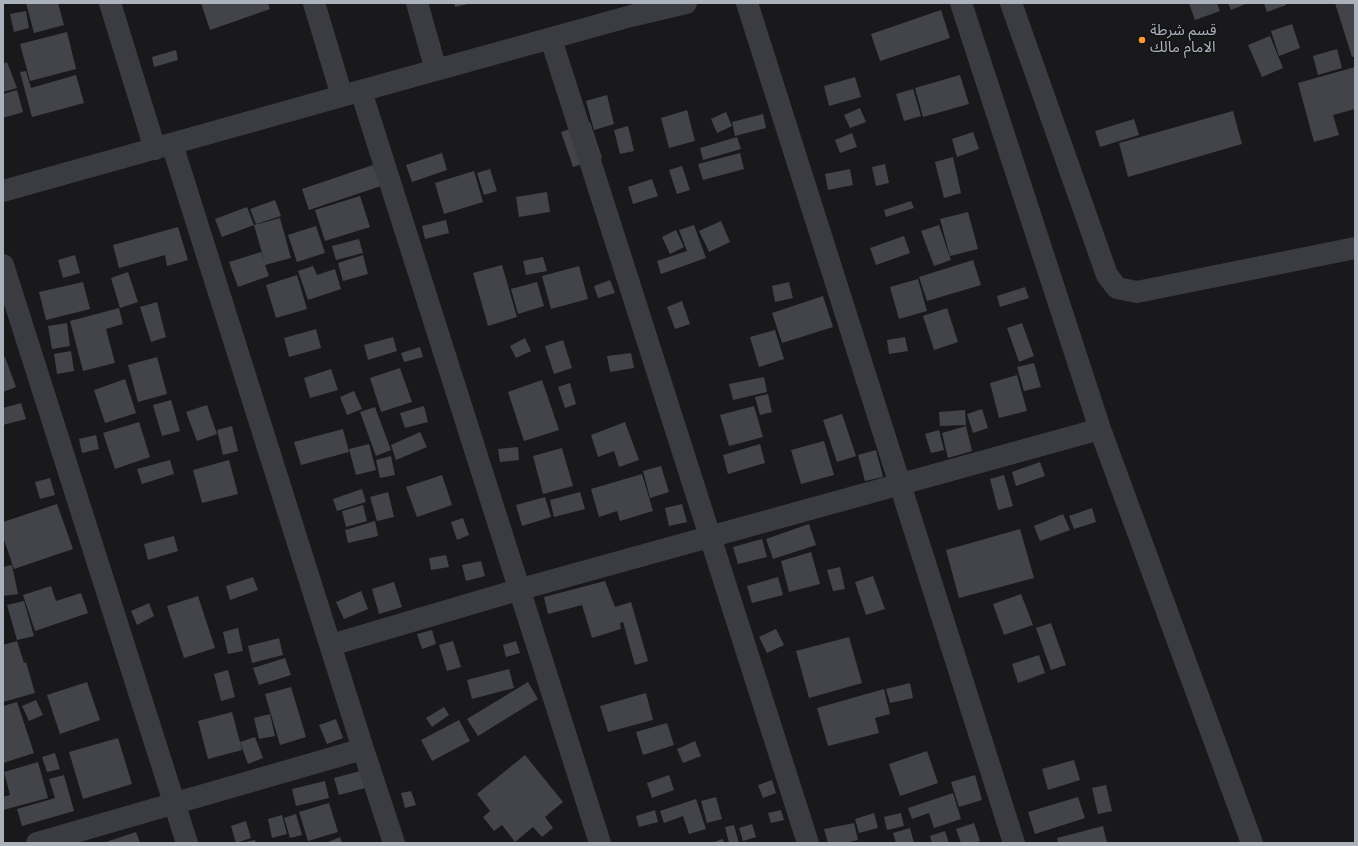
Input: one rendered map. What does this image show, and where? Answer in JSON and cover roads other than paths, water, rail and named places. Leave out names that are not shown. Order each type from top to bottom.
[{"type":"street","points":[[110,3],[164,147],[330,645],[394,843]]},
{"type":"street","points":[[314,3],[351,93],[520,589],[600,843]]},
{"type":"street","points":[[417,3],[436,70]]},
{"type":"street","points":[[3,191],[164,147],[351,93],[551,39],[629,10],[686,3]]},
{"type":"street","points":[[746,3],[1014,843]]},
{"type":"street","points":[[961,3],[1100,429],[1252,843]]},
{"type":"street","points":[[1012,3],[1107,275],[1117,288],[1137,292],[1355,248]]},
{"type":"street","points":[[551,39],[808,843]]},
{"type":"street","points":[[3,265],[187,843]]},
{"type":"street","points":[[330,645],[520,589],[1100,429]]},
{"type":"street","points":[[37,843],[363,749]]},
{"type":"place","name":"قسم شرطة الامام مالك","points":[[1142,40]]}]
